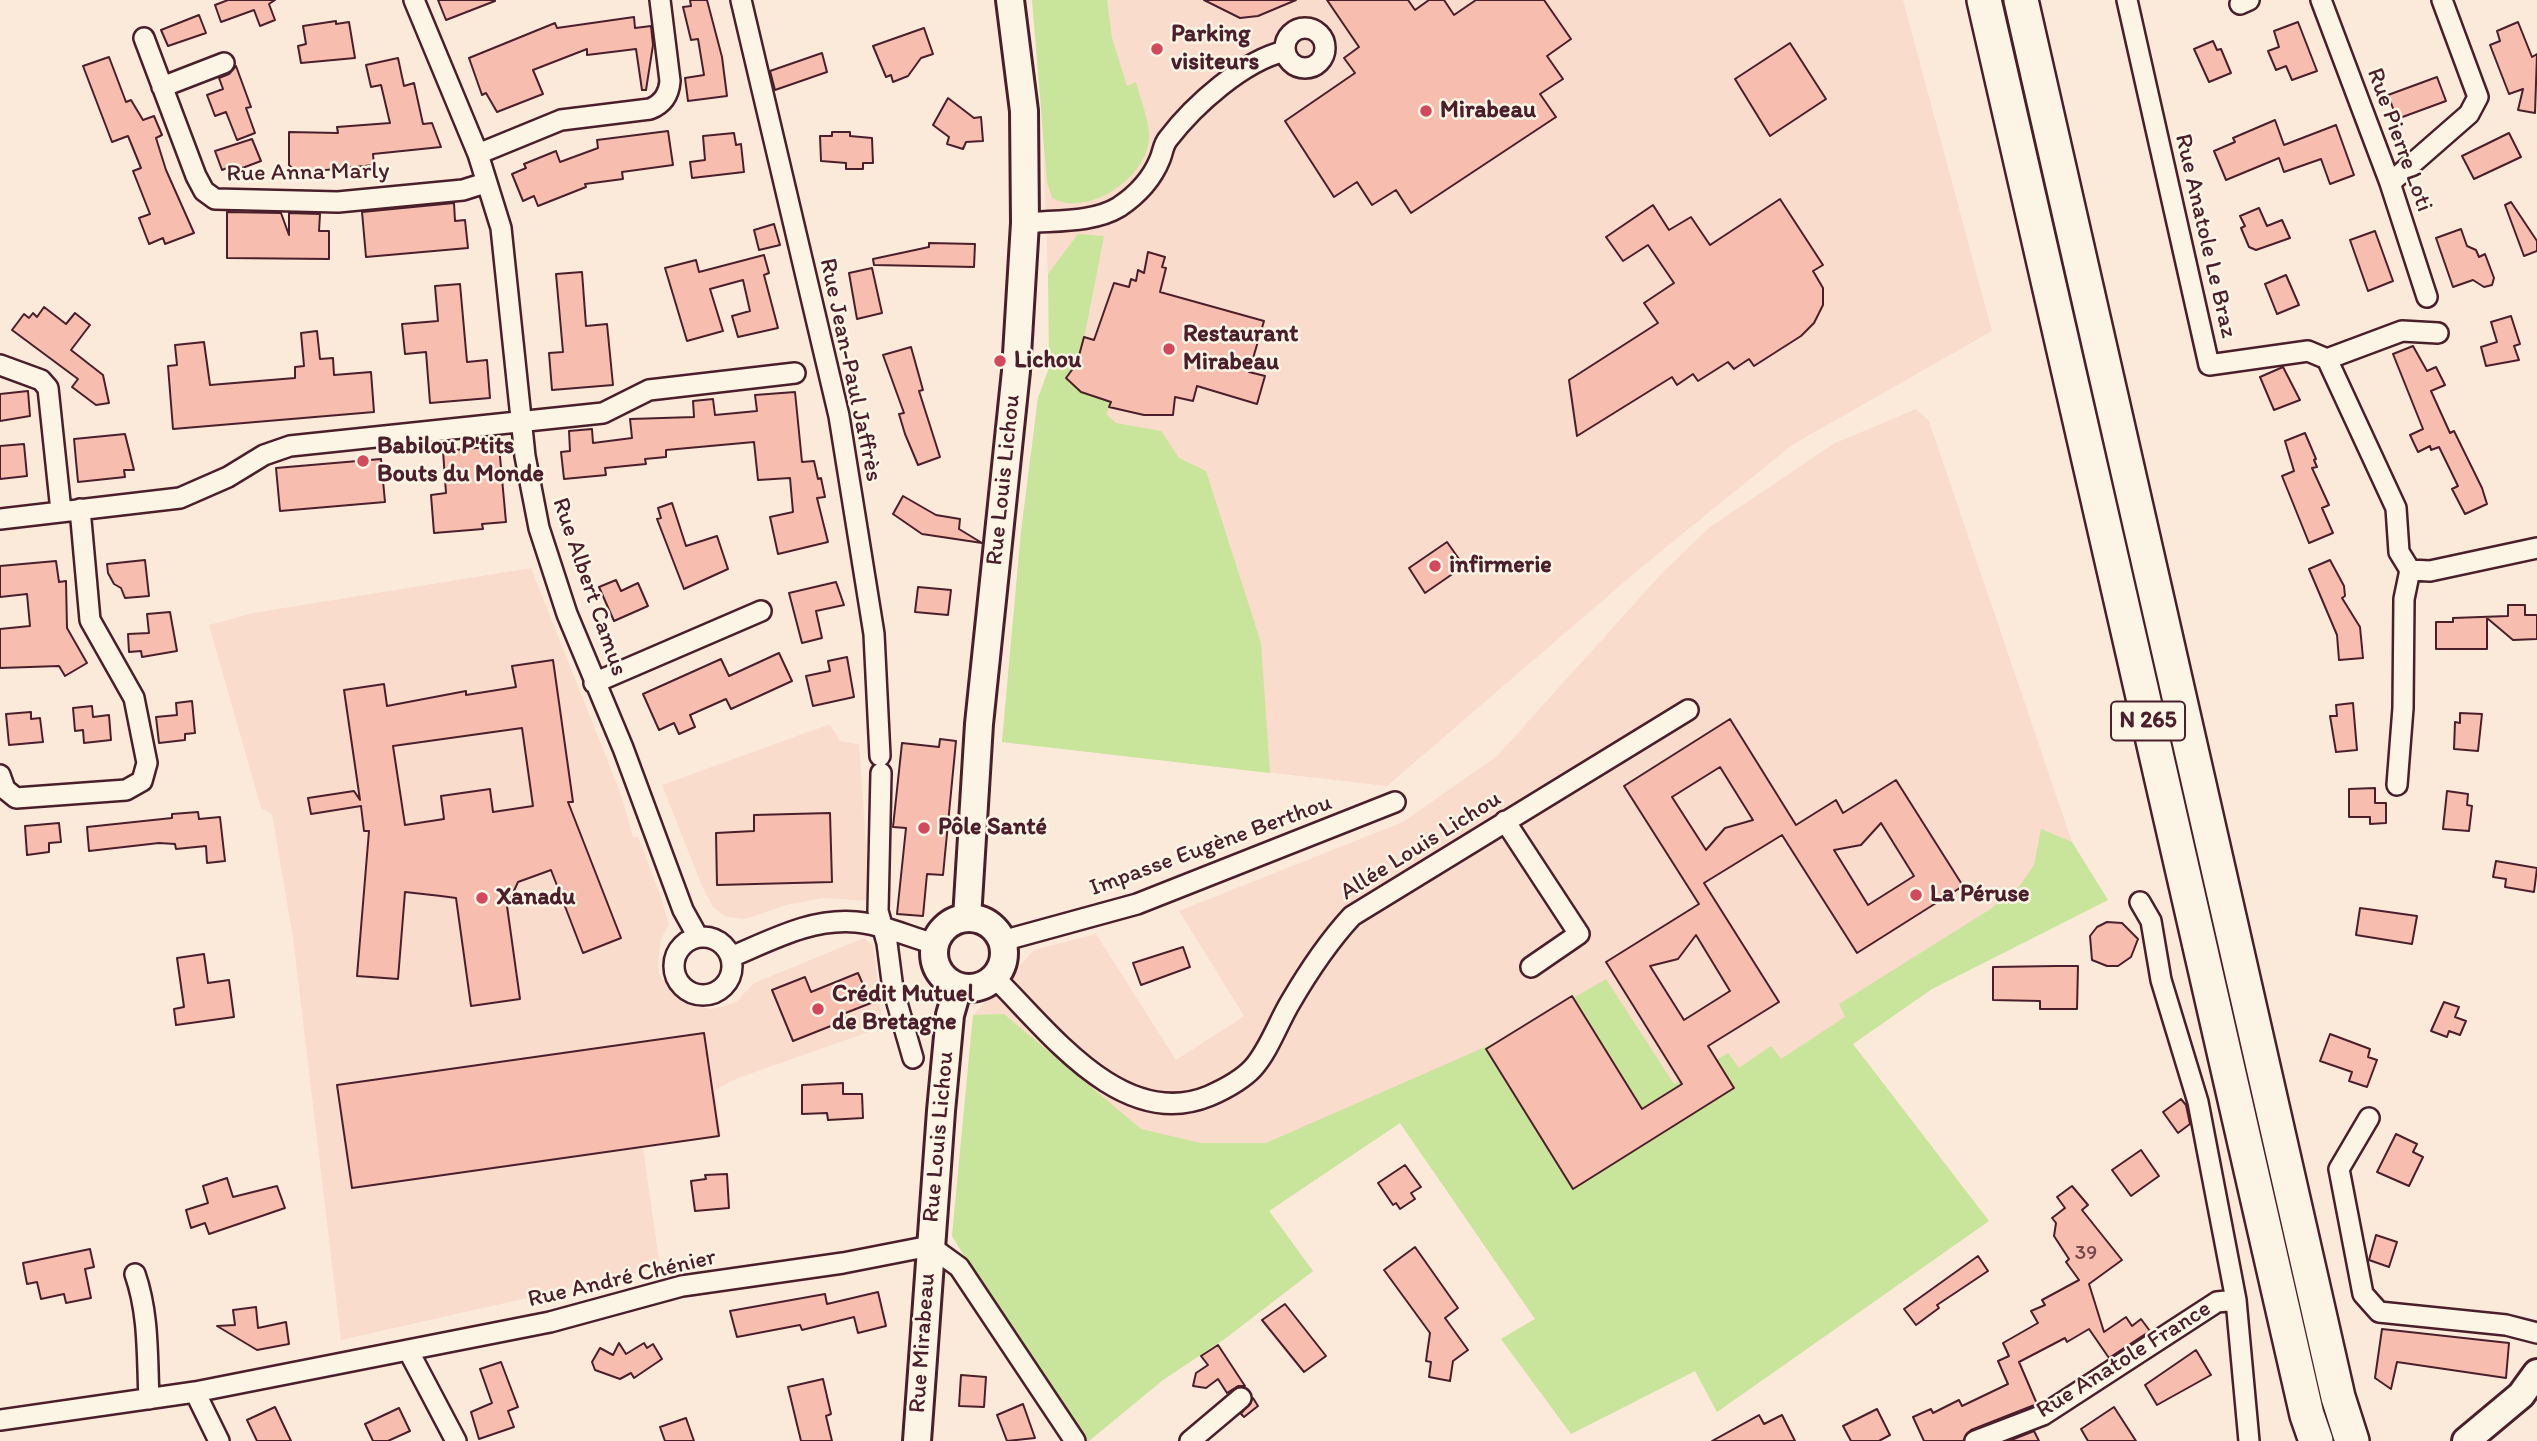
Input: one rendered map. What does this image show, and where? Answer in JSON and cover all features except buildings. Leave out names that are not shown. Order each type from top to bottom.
[{"type":"highway","name":"N 265","points":[[1983,0],[2307,1415],[2316,1441]]},
{"type":"highway","name":"N 265","points":[[2021,0],[2334,1384],[2352,1441]]},
{"type":"main road","name":"Rue Louis Lichou","points":[[967,918],[979,724],[1016,371],[1025,223],[1024,111],[1010,0]]},
{"type":"main road","points":[[967,918],[984,921],[995,930],[1002,941],[1004,960],[995,978],[984,985],[958,987],[948,982],[936,965],[935,944],[945,928],[967,918]]},
{"type":"main road","name":"Rue Louis Lichou","points":[[930,1246],[950,1015],[958,987]]},
{"type":"main road","name":"Rue Mirabeau","points":[[916,1441],[930,1246]]},
{"type":"main road","points":[[2466,1441],[2521,1395],[2537,1373]]},
{"type":"street","name":"Rue Albert Camus","points":[[414,0],[478,154],[501,228],[521,422],[539,528],[567,614],[623,748],[683,910],[698,937]]},
{"type":"street","points":[[478,154],[561,120],[650,109],[662,102],[669,90],[670,81],[660,0]]},
{"type":"street","name":"Rue Jean-Paul Jaffrès","points":[[740,0],[839,416],[874,634],[881,764],[878,911],[893,989],[913,1058]]},
{"type":"street","name":"Rue Anatole Le Braz","points":[[2127,0],[2209,365],[2308,351],[2328,359]]},
{"type":"street","name":"Rue Pierre Loti","points":[[2321,0],[2390,183],[2427,297]]},
{"type":"street","points":[[2390,183],[2469,114],[2477,96],[2442,0]]},
{"type":"street","name":"Rue Anna Marly","points":[[144,38],[196,176],[204,191],[215,199],[338,202],[463,190],[485,183]]},
{"type":"street","points":[[1025,223],[1087,218],[1117,208],[1148,181],[1162,156],[1165,142],[1205,97],[1270,54],[1285,51]]},
{"type":"street","points":[[162,87],[224,63]]},
{"type":"street","points":[[2397,785],[2403,708],[2404,599],[2410,570],[2399,552],[2396,508],[2328,359],[2403,331],[2438,333]]},
{"type":"street","points":[[0,365],[41,380],[48,388],[90,620],[134,698],[147,763],[142,781],[126,790],[16,798],[5,789],[0,775]]},
{"type":"street","points":[[0,519],[180,498],[228,477],[264,455],[290,446],[603,413],[649,390],[795,373]]},
{"type":"street","points":[[2410,570],[2430,571],[2537,548]]},
{"type":"street","points":[[594,683],[761,611]]},
{"type":"street","name":"Allée Louis Lichou","points":[[995,978],[1089,1070],[1111,1087],[1132,1097],[1152,1101],[1198,1100],[1236,1082],[1255,1067],[1290,1003],[1332,938],[1352,916],[1688,710]]},
{"type":"street","name":"Impasse Eugène Berthou","points":[[1002,941],[1137,904],[1395,802]]},
{"type":"street","points":[[1505,821],[1579,934],[1531,967]]},
{"type":"street","points":[[2140,902],[2151,921],[2161,980],[2199,1102],[2235,1300],[2245,1438]]},
{"type":"street","points":[[731,957],[803,926],[830,921],[858,922],[935,944]]},
{"type":"street","points":[[698,937],[718,941],[731,957],[732,971],[723,987],[707,994],[690,991],[678,979],[674,964],[679,950],[698,937]]},
{"type":"street","points":[[2369,1118],[2339,1169],[2363,1294],[2379,1312],[2507,1325],[2537,1333]]},
{"type":"street","points":[[930,1246],[960,1267],[1075,1441]]},
{"type":"street","name":"Rue André Chénier","points":[[0,1420],[195,1392],[550,1322],[682,1286],[843,1264],[930,1246]]},
{"type":"street","points":[[135,1273],[143,1297],[146,1323],[149,1399]]},
{"type":"street","name":"Rue Anatole France","points":[[1975,1441],[2043,1415],[2217,1302],[2235,1300]]},
{"type":"street","points":[[408,1350],[456,1441]]},
{"type":"street","points":[[195,1392],[219,1441]]},
{"type":"street","points":[[1190,1441],[1241,1398]]},
{"type":"shaded area","points":[[1032,0],[1903,0],[1992,331],[1792,445],[1643,566],[1387,786],[1002,742],[1021,532],[1038,398],[1049,368],[1050,328],[1041,96]]},
{"type":"shaded area","name":"Crédit Mutuel de Bretagne","points":[[1916,409],[1929,421],[2072,842],[2108,900],[1932,989],[1853,1044],[1989,1221],[1717,1412],[1695,1371],[1571,1434],[1501,1339],[1535,1319],[1400,1123],[1269,1211],[1313,1271],[1226,1338],[1163,1380],[1089,1441],[952,1236],[973,1015],[1034,950],[1096,934],[1176,1060],[1244,1016],[1179,911],[1403,822],[1497,756],[1662,573],[1710,527],[1833,444]]},
{"type":"shaded area","name":"Crédit Mutuel de Bretagne","points":[[531,568],[622,797],[633,837],[638,837],[661,897],[669,925],[661,939],[659,973],[671,993],[690,1005],[711,1009],[724,1006],[736,1002],[754,983],[864,938],[873,945],[883,1027],[738,1078],[715,1090],[721,1137],[643,1147],[660,1268],[341,1340],[293,938],[272,814],[261,808],[209,625],[253,613]]},
{"type":"shaded area","points":[[830,724],[840,741],[859,744],[870,901],[823,898],[786,905],[746,919],[726,917],[713,907],[702,886],[662,785]]},
{"type":"green space","points":[[1032,0],[1107,0],[1112,38],[1127,86],[1136,82],[1146,116],[1149,136],[1139,166],[1114,190],[1082,203],[1067,203],[1052,198],[1047,182]]},
{"type":"green space","points":[[1078,234],[1104,236],[1080,359],[1066,377],[1081,392],[1111,402],[1106,414],[1116,423],[1161,431],[1179,458],[1206,471],[1261,643],[1270,773],[1002,742],[1021,532],[1038,398],[1049,368],[1048,274]]},
{"type":"green space","points":[[2041,829],[2072,842],[2108,900],[1932,989],[1853,1044],[1989,1221],[1717,1412],[1695,1371],[1571,1434],[1501,1339],[1535,1319],[1400,1123],[1269,1211],[1313,1271],[1226,1338],[1163,1380],[1089,1441],[1076,1441],[952,1236],[973,1015],[1004,1014],[1141,1129],[1201,1143],[1266,1143],[1501,1040],[1606,979],[1674,1084],[1728,1053],[1739,1068],[1771,1046],[1781,1059],[1845,1017],[1839,1004],[1989,910],[2019,887],[2034,865]]},
{"type":"place","name":"Parking visiteurs","points":[[1157,49]]},
{"type":"place","name":"Mirabeau","points":[[1426,111]]},
{"type":"place","name":"Restaurant Mirabeau","points":[[1169,349]]},
{"type":"place","name":"Lichou","points":[[1000,361]]},
{"type":"place","name":"Babilou P'tits Bouts du Monde","points":[[363,461]]},
{"type":"place","name":"infirmerie","points":[[1435,566]]},
{"type":"place","name":"Pôle Santé","points":[[924,828]]},
{"type":"place","name":"La Péruse","points":[[1916,895]]},
{"type":"place","name":"Xanadu","points":[[482,898]]},
{"type":"place","name":"Crédit Mutuel de Bretagne","points":[[818,1009]]}]
